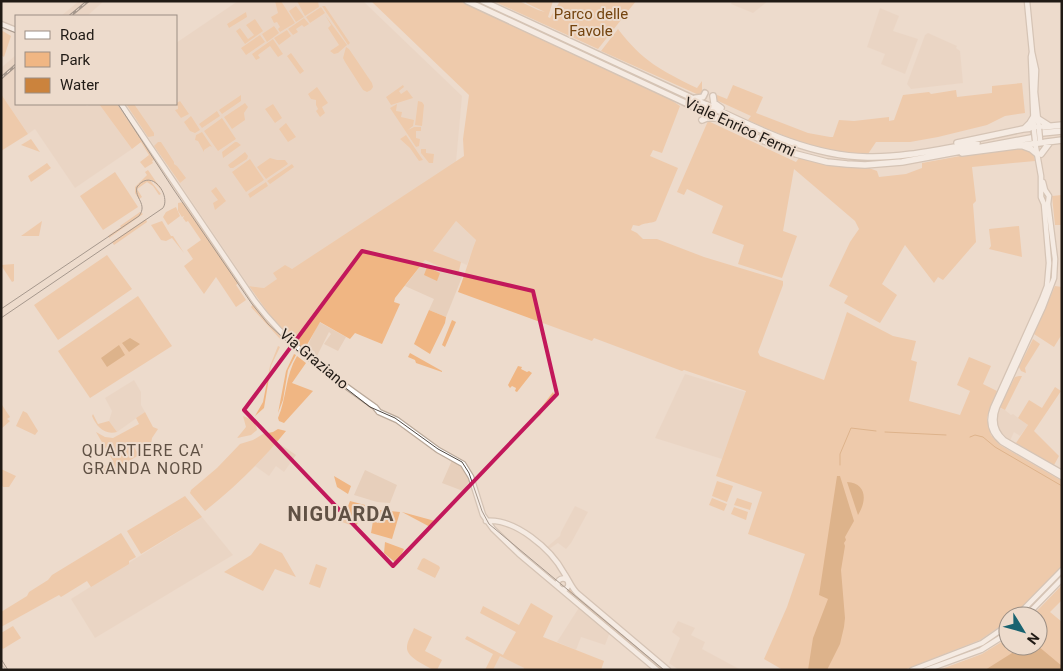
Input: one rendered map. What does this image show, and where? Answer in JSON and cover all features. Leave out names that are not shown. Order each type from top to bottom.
[{"type":"highway","points":[[713,96],[714,103],[726,113]]},
{"type":"highway","name":"Viale Enrico Fermi","points":[[707,105],[801,146],[829,153],[880,157],[929,153]]},
{"type":"highway","name":"Viale Enrico Fermi","points":[[705,112],[796,154],[827,162],[865,165],[884,164],[929,153],[1037,135],[1062,133]]},
{"type":"highway","points":[[702,120],[707,118],[719,119]]},
{"type":"highway","points":[[929,153],[977,138],[1022,129],[1035,118],[1048,125],[1062,124]]},
{"type":"highway","points":[[1023,146],[1048,125]]},
{"type":"highway","points":[[1022,129],[1050,141],[1062,140]]},
{"type":"highway","points":[[929,153],[1023,146],[1031,149],[1039,156],[1050,141]]},
{"type":"main road","name":"Viale Enrico Fermi","points":[[467,1],[705,112]]},
{"type":"main road","name":"Viale Enrico Fermi","points":[[482,1],[707,105]]},
{"type":"main road","points":[[1027,1],[1032,52],[1036,70],[1035,118],[1044,193],[1042,200],[1049,260],[1048,283],[994,414],[994,422],[996,430],[1006,441],[1062,475]]},
{"type":"main road","points":[[1,24],[15,30]]},
{"type":"main road","points":[[692,98],[703,97],[705,93]]},
{"type":"main road","points":[[686,103],[690,108],[698,112],[702,120]]},
{"type":"main road","name":"Via Graziano","points":[[123,105],[254,300],[273,324],[321,367],[379,412],[397,420],[435,448],[463,464],[471,477],[486,521]]},
{"type":"main road","points":[[1012,371],[1045,304],[1054,277],[1055,263],[1048,205],[1049,195],[1044,193]]},
{"type":"main road","points":[[1042,200],[1046,201],[1049,199]]},
{"type":"main road","points":[[486,521],[510,546],[657,670]]},
{"type":"main road","points":[[486,521],[502,522],[520,530],[546,550],[577,593],[668,670]]},
{"type":"main road","points":[[1027,606],[1062,570]]},
{"type":"main road","points":[[560,588],[558,584],[560,580],[564,578],[568,581]]},
{"type":"main road","points":[[1036,606],[1062,579]]},
{"type":"main road","points":[[560,588],[567,588],[568,581]]},
{"type":"main road","points":[[912,670],[982,643],[998,632]]},
{"type":"main road","points":[[926,670],[976,652],[998,639]]},
{"type":"highlighted area","points":[[362,251],[533,291],[557,394],[393,566],[244,410]]},
{"type":"shaded area","points":[[79,1],[104,1],[88,15],[62,15]]},
{"type":"shaded area","points":[[238,1],[363,1],[462,96],[456,162],[264,288],[249,286],[127,105],[178,105],[178,42]]},
{"type":"shaded area","points":[[732,1],[768,1],[753,13],[731,4]]},
{"type":"shaded area","points":[[880,8],[899,16],[893,31],[918,39],[905,74],[881,64],[885,54],[867,47]]},
{"type":"shaded area","points":[[928,33],[957,46],[956,48],[960,51],[963,83],[911,89],[907,84],[925,35]]},
{"type":"shaded area","points":[[15,56],[15,105],[100,105],[132,149],[75,188],[35,129],[28,134],[1,94],[1,68]]},
{"type":"shaded area","points":[[456,221],[476,240],[467,265],[432,251]]},
{"type":"shaded area","points":[[425,260],[462,277],[446,317],[429,310],[434,299],[405,286]]},
{"type":"shaded area","points":[[319,322],[346,337],[338,351],[324,344],[331,334],[329,332],[317,356],[314,355],[315,352],[307,347]]},
{"type":"shaded area","points":[[685,374],[746,392],[722,459],[655,438]]},
{"type":"shaded area","points":[[134,380],[141,392],[141,405],[145,412],[117,432],[109,421],[112,411],[105,398]]},
{"type":"shaded area","points":[[997,407],[1011,415],[1013,414],[1028,425],[1020,436],[1014,432],[1009,443],[995,427]]},
{"type":"shaded area","points":[[277,442],[296,455],[284,472],[276,466],[269,476],[255,466]]},
{"type":"shaded area","points":[[453,458],[462,464],[470,480],[463,491],[442,483]]},
{"type":"shaded area","points":[[365,470],[397,485],[390,503],[377,502],[354,495]]},
{"type":"shaded area","points":[[575,506],[588,512],[571,543],[566,549],[558,543],[549,549],[547,547],[560,536]]},
{"type":"shaded area","points":[[202,517],[233,555],[95,638],[71,599]]},
{"type":"shaded area","points":[[580,606],[610,632],[605,645],[581,637],[576,650],[557,642]]},
{"type":"shaded area","points":[[678,621],[695,628],[691,635],[705,642],[702,649],[741,670],[679,670],[669,663],[680,638],[672,632]]},
{"type":"shaded area","points":[[500,655],[524,668],[523,670],[493,670]]},
{"type":"green space","points":[[275,1],[281,1],[295,23],[280,32],[277,22],[274,23],[271,17],[278,13]]},
{"type":"green space","points":[[297,1],[318,1],[319,7],[305,16]]},
{"type":"green space","points":[[371,1],[460,1],[661,93],[680,106],[662,153],[653,150],[650,156],[678,168],[656,221],[639,226],[633,225],[631,230],[643,239],[657,239],[704,257],[783,281],[758,352],[760,356],[824,380],[847,312],[893,336],[916,341],[911,360],[917,362],[909,401],[960,415],[970,391],[957,385],[969,357],[991,366],[983,384],[997,391],[987,418],[991,435],[1000,445],[1062,481],[1062,566],[1023,606],[998,606],[998,628],[980,640],[904,670],[783,670],[764,659],[787,607],[805,554],[748,534],[762,492],[716,476],[746,391],[684,370],[682,371],[594,338],[592,341],[458,292],[476,240],[456,221],[433,251],[461,262],[458,275],[425,260],[395,298],[394,302],[400,304],[382,344],[355,333],[350,339],[320,322],[304,350],[276,324],[249,286],[264,288],[277,279],[273,273],[285,265],[292,269],[464,156],[463,139],[469,95]]},
{"type":"green space","name":"Parco delle Favole","points":[[493,1],[519,1],[545,12],[526,3],[527,1],[553,1],[548,17],[550,18],[560,1],[636,1],[598,49]]},
{"type":"green space","points":[[296,6],[304,17],[296,22],[289,11]]},
{"type":"green space","points":[[322,6],[325,6],[350,43],[348,45]]},
{"type":"green space","points":[[321,7],[325,13],[310,23],[306,17]]},
{"type":"green space","points":[[246,12],[247,17],[229,28],[227,24]]},
{"type":"green space","points":[[325,15],[347,45],[338,53],[334,54],[330,51],[339,45],[328,28],[331,25]]},
{"type":"green space","points":[[304,18],[309,24],[304,27],[302,25],[296,29],[298,32],[293,35],[288,29]]},
{"type":"green space","points":[[255,19],[263,31],[245,44],[236,31],[240,28],[248,39],[254,35],[246,25]]},
{"type":"green space","points":[[274,26],[279,33],[267,42],[262,34]]},
{"type":"green space","points":[[618,29],[653,64],[697,88],[702,81],[702,94],[699,95],[601,51]]},
{"type":"green space","points":[[1,30],[11,36],[4,57],[1,55]]},
{"type":"green space","points":[[287,30],[291,36],[279,45],[274,38]]},
{"type":"green space","points":[[260,35],[265,42],[246,55],[241,48]]},
{"type":"green space","points":[[273,39],[283,54],[278,57],[270,46],[258,55],[260,58],[256,60],[252,54]]},
{"type":"green space","points":[[346,47],[372,83],[373,87],[371,90],[367,92],[363,90],[345,62],[343,58]]},
{"type":"green space","points":[[291,53],[304,71],[300,74],[287,56]]},
{"type":"green space","points":[[1022,83],[1025,113],[1005,116],[987,125],[938,137],[910,142],[876,142],[868,154],[837,151],[807,144],[764,128],[748,120],[751,116],[716,100],[717,95],[727,99],[733,85],[763,97],[756,113],[808,133],[833,137],[839,120],[854,121],[889,117],[889,121],[894,120],[903,95],[929,92],[931,94],[956,90],[957,97],[992,93],[992,86]]},
{"type":"green space","points":[[403,85],[404,87],[399,91],[401,94],[407,90],[413,98],[391,105],[386,97]]},
{"type":"green space","points":[[317,87],[328,103],[322,107],[325,113],[320,117],[316,111],[318,109],[316,100],[311,99],[308,94]]},
{"type":"green space","points":[[1,94],[28,134],[1,151]]},
{"type":"green space","points":[[241,95],[241,101],[222,114],[219,110]]},
{"type":"green space","points":[[180,101],[189,114],[181,118],[175,110],[178,109],[178,102]]},
{"type":"green space","points":[[418,101],[424,105],[422,126],[415,125]]},
{"type":"green space","points":[[245,103],[248,107],[244,113],[245,120],[232,129],[224,117]]},
{"type":"green space","points":[[273,104],[282,118],[275,123],[265,109]]},
{"type":"green space","points":[[397,104],[396,111],[402,112],[401,117],[414,120],[413,126],[408,130],[414,127],[421,127],[421,131],[416,131],[416,138],[420,139],[419,146],[416,147],[390,108]]},
{"type":"green space","points":[[100,105],[120,105],[156,159],[145,168],[140,162],[149,155],[141,142],[132,149]]},
{"type":"green space","points":[[127,105],[135,105],[154,133],[154,136],[148,137]]},
{"type":"green space","points":[[217,111],[220,116],[202,128],[199,124]]},
{"type":"green space","points":[[191,116],[200,130],[195,133],[190,131],[184,122]]},
{"type":"green space","points":[[222,118],[236,139],[218,151],[204,131]]},
{"type":"green space","points":[[708,121],[796,162],[799,158],[869,168],[877,171],[879,177],[906,174],[922,168],[922,163],[971,154],[1020,149],[1034,155],[1035,161],[972,167],[976,201],[973,204],[976,242],[943,280],[938,277],[934,283],[905,245],[882,284],[897,295],[880,323],[844,303],[848,296],[829,286],[850,242],[859,229],[855,221],[794,169],[783,231],[797,236],[782,278],[738,264],[744,245],[712,233],[723,206],[687,189],[684,195],[677,192]]},
{"type":"green space","points":[[286,123],[296,137],[288,142],[279,129]]},
{"type":"green space","points":[[202,132],[212,147],[210,146],[204,152],[198,141],[195,140],[196,135]]},
{"type":"green space","points":[[406,135],[423,160],[419,161],[410,148],[400,139]]},
{"type":"green space","points":[[31,139],[40,152],[21,145]]},
{"type":"green space","points":[[161,142],[174,164],[186,178],[180,183],[154,146]]},
{"type":"green space","points":[[235,142],[241,145],[223,158],[222,152]]},
{"type":"green space","points":[[421,149],[426,149],[426,153],[434,154],[433,163],[429,163],[421,153]]},
{"type":"green space","points":[[245,152],[248,156],[247,159],[230,168],[228,165]]},
{"type":"green space","points":[[270,158],[285,160],[288,164],[266,179],[257,167]]},
{"type":"green space","points":[[250,159],[264,180],[246,192],[232,172]]},
{"type":"green space","points":[[47,163],[51,168],[31,182],[28,176]]},
{"type":"green space","points":[[292,164],[294,167],[270,184],[267,181]]},
{"type":"green space","points":[[148,170],[163,192],[149,179],[161,194],[159,195],[153,186],[147,182],[137,189],[142,197],[139,199],[135,193],[135,187],[147,175],[145,172]]},
{"type":"green space","points":[[115,172],[138,207],[103,230],[80,196]]},
{"type":"green space","points":[[266,182],[268,186],[250,198],[248,194]]},
{"type":"green space","points":[[216,187],[226,201],[215,210],[213,203],[218,200],[211,191]]},
{"type":"green space","points":[[1062,195],[1062,225],[1055,225],[1052,196]]},
{"type":"green space","points":[[183,202],[240,282],[236,285],[246,300],[236,307],[216,277],[204,294],[184,266],[193,259],[187,250],[201,240],[188,221],[186,222],[183,218],[184,216],[182,217],[178,211],[178,203]]},
{"type":"green space","points":[[176,207],[180,216],[168,225],[163,217],[166,212]]},
{"type":"green space","points":[[140,212],[143,214],[109,238],[108,236]]},
{"type":"green space","points":[[146,219],[147,222],[114,245],[112,242]]},
{"type":"green space","points":[[42,221],[39,236],[21,236]]},
{"type":"green space","points":[[162,221],[184,253],[172,238],[166,241],[161,240],[151,225]]},
{"type":"green space","points":[[1019,226],[1022,257],[989,249],[991,246],[989,229]]},
{"type":"green space","points":[[107,255],[132,289],[58,340],[34,305]]},
{"type":"green space","points":[[14,264],[14,281],[12,282],[1,265]]},
{"type":"green space","points":[[427,267],[440,273],[437,281],[424,275]]},
{"type":"green space","points":[[1055,286],[1062,287],[1062,334],[1054,347],[1034,334]]},
{"type":"green space","points":[[138,296],[172,346],[90,398],[58,351]]},
{"type":"green space","points":[[254,303],[283,337],[281,340],[251,307]]},
{"type":"green space","points":[[429,310],[446,317],[430,354],[414,344]]},
{"type":"green space","points":[[452,320],[456,322],[445,347],[442,345]]},
{"type":"green space","points":[[1033,339],[1040,344],[1025,368],[1026,373],[1021,371],[1019,367]]},
{"type":"green space","points":[[278,346],[280,347],[271,366],[264,408],[255,416],[263,402],[270,366]]},
{"type":"green space","points":[[410,353],[442,372],[416,363],[415,360],[408,357]]},
{"type":"green space","points":[[294,354],[296,355],[288,370],[283,400],[278,413],[286,371]]},
{"type":"green space","points":[[297,356],[306,363],[292,383],[313,391],[284,423],[279,421],[278,418],[290,371]]},
{"type":"green space","points":[[518,366],[532,373],[517,392],[515,391],[516,388],[512,386],[510,388],[508,385]]},
{"type":"green space","points":[[1022,376],[1005,410],[999,407],[1015,377]]},
{"type":"green space","points":[[1055,387],[1061,391],[1034,431],[1059,456],[1054,465],[1062,470],[1016,443],[1028,425],[1018,418],[1029,400],[1042,408]]},
{"type":"green space","points":[[553,392],[554,394],[540,416],[534,419],[534,417]]},
{"type":"green space","points":[[2,405],[10,417],[7,419],[10,421],[1,429]]},
{"type":"green space","points":[[23,411],[27,413],[38,431],[35,435],[16,426]]},
{"type":"green space","points":[[145,412],[153,427],[158,429],[152,438],[150,451],[144,444],[137,445],[134,447],[139,455],[106,475],[102,468],[113,461],[96,432],[105,437],[113,438],[139,424],[136,418]]},
{"type":"green space","points":[[93,414],[98,424],[109,421],[117,432],[108,432],[99,427],[92,416]]},
{"type":"green space","points":[[243,416],[255,421],[257,430],[251,435],[237,438],[246,427]]},
{"type":"green space","points":[[278,429],[286,431],[248,473],[205,511],[190,493],[191,490],[217,468],[240,444]]},
{"type":"green space","points":[[1,469],[16,476],[9,487],[3,487],[1,484]]},
{"type":"green space","points":[[334,476],[351,486],[348,494],[337,487]]},
{"type":"green space","points":[[717,481],[733,486],[727,502],[712,496]]},
{"type":"green space","points":[[185,496],[202,517],[141,554],[127,531]]},
{"type":"green space","points":[[712,498],[727,504],[724,511],[709,505]]},
{"type":"green space","points":[[737,498],[752,503],[750,510],[734,505]]},
{"type":"green space","points":[[350,501],[365,505],[356,527],[342,522]]},
{"type":"green space","points":[[734,507],[748,512],[746,520],[731,514]]},
{"type":"green space","points":[[380,510],[400,512],[392,539],[371,533],[373,521],[378,523],[382,519],[377,518]]},
{"type":"green space","points":[[402,512],[435,521],[432,528]]},
{"type":"green space","points":[[121,533],[136,557],[129,561],[129,564],[91,587],[87,581],[61,597],[59,595],[1,627],[1,612],[27,596],[29,592],[48,580],[52,575]]},
{"type":"green space","points":[[385,542],[404,549],[397,564],[384,553]]},
{"type":"green space","points":[[260,543],[282,553],[296,577],[275,569],[263,591],[224,572],[251,555]]},
{"type":"green space","points":[[424,558],[439,566],[440,568],[435,578],[417,569]]},
{"type":"green space","points":[[316,564],[327,568],[320,588],[309,584]]},
{"type":"green space","points":[[1062,585],[1062,600],[1050,612],[1062,622],[1062,670],[939,670],[982,654],[998,644],[998,656],[1048,656],[1048,606],[1042,606]]},
{"type":"green space","points":[[570,587],[623,635],[666,670],[659,670],[565,590]]},
{"type":"green space","points":[[531,603],[553,616],[543,637],[604,661],[601,670],[523,670],[524,668],[500,656],[493,670],[485,670],[493,654],[465,639],[467,636],[503,655],[516,632],[480,613],[483,606],[519,625]]},
{"type":"green space","points":[[13,626],[21,638],[3,649],[1,646],[1,633]]},
{"type":"green space","points":[[414,628],[432,637],[425,651],[442,660],[437,670],[433,670],[410,655],[407,647]]},
{"type":"water","points":[[130,338],[140,344],[129,352],[122,343]]},
{"type":"water","points":[[119,345],[125,355],[107,367],[101,358]]},
{"type":"water","points":[[837,476],[840,476],[854,521],[845,537],[841,570],[844,627],[840,644],[827,670],[808,670],[813,638],[828,599],[819,595]]},
{"type":"water","points":[[847,482],[854,483],[862,489],[864,499],[858,515]]},
{"type":"water","points":[[1048,654],[1062,666],[1062,670],[985,670],[1007,656],[1048,656]]},
{"type":"waterway","points":[[840,465],[840,454],[851,428],[876,431]]},
{"type":"waterway","points":[[885,432],[946,435]]},
{"type":"waterway","points":[[970,437],[975,435],[983,437],[995,447],[1062,486]]},
{"type":"tunnel","points":[[1030,134],[1042,133]]},
{"type":"tram line","points":[[1,27],[15,33]]},
{"type":"tram line","points":[[119,105],[174,190],[252,304],[268,324],[293,347],[370,407],[395,418],[438,449],[462,462],[469,473],[482,511],[489,524],[664,670]]},
{"type":"tram line","points":[[1,309],[139,216],[142,204],[137,194],[137,187],[143,182],[149,180],[159,186],[164,197],[165,203],[163,208],[1,318]]},
{"type":"tram line","points":[[1,659],[8,670]]},
{"type":"railway","points":[[71,15],[88,1]]},
{"type":"railway","points":[[1,78],[15,66]]},
{"type":"district","name":"QUARTIERE CA' GRANDA NORD","points":[[143,459]]},
{"type":"district","name":"NIGUARDA","points":[[341,514]]}]
